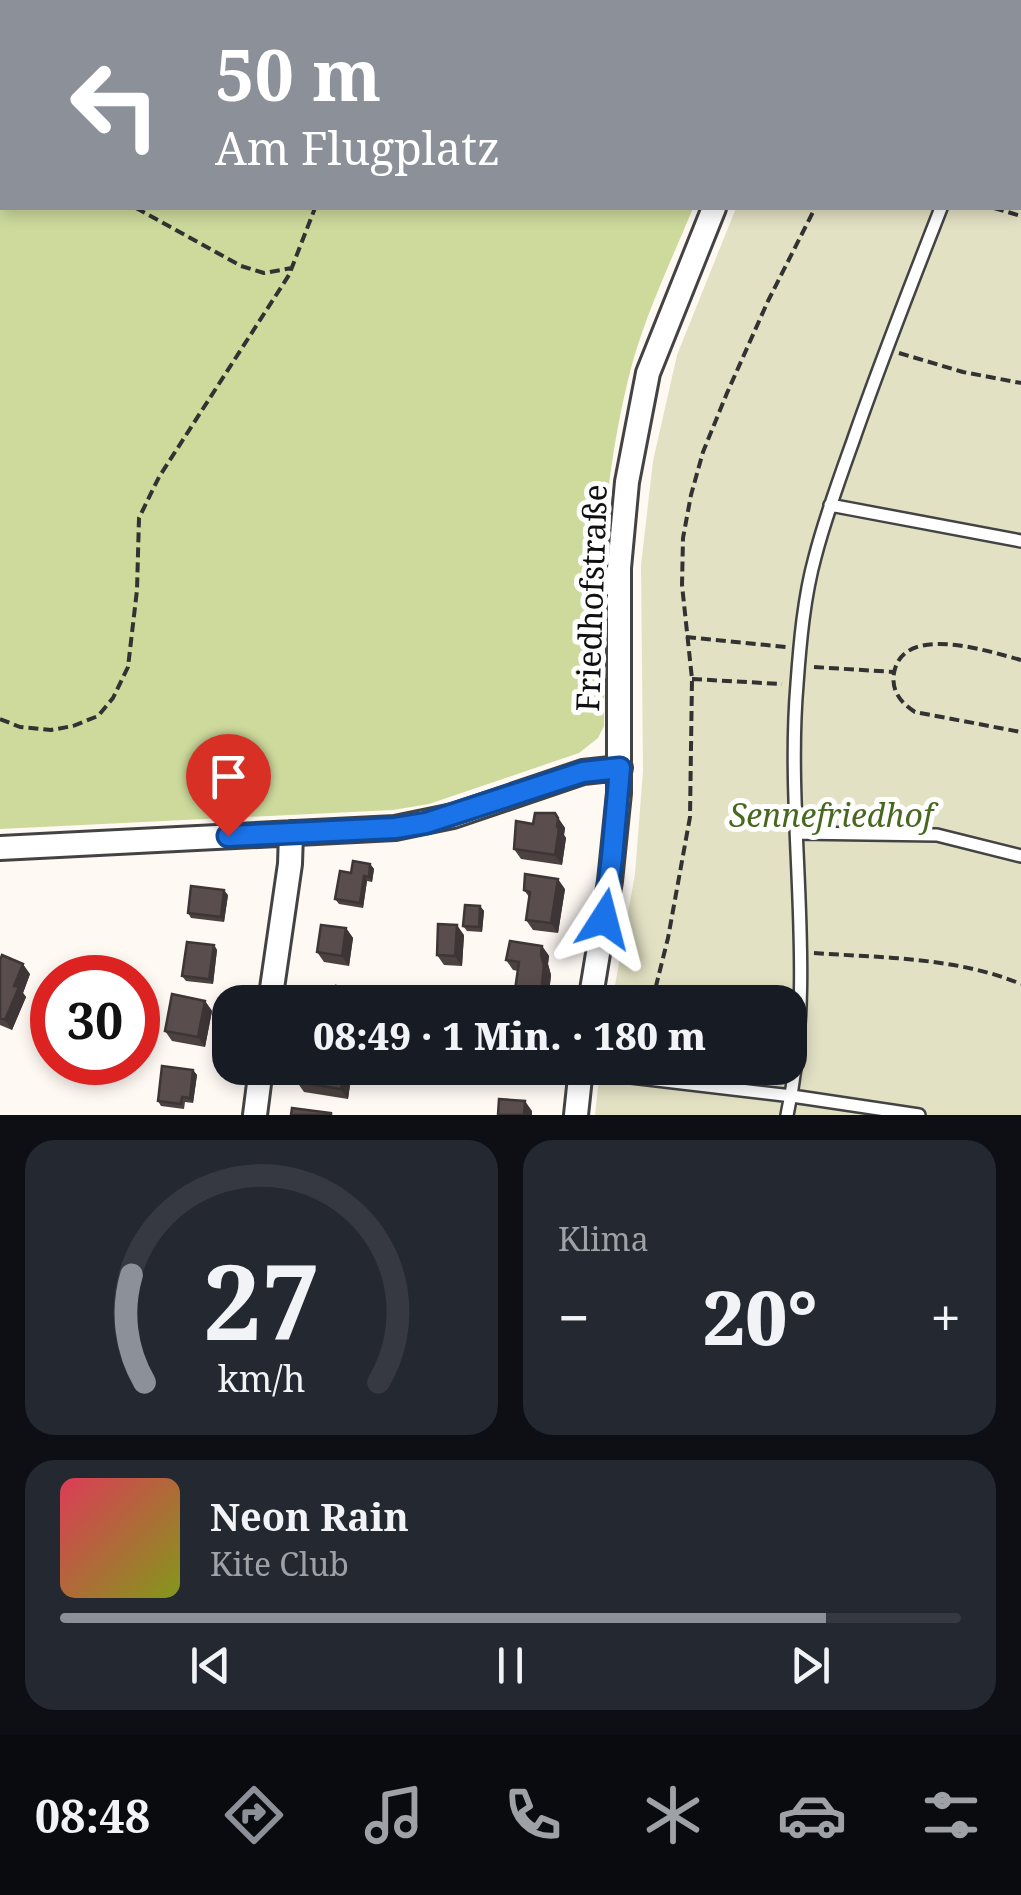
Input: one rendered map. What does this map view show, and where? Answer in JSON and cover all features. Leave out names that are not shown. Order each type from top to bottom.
[{"type":"street","name":"Friedhofstraße","points":[[593,985],[610,880],[620,768],[619,568],[634,434],[648,373],[713,210]]},
{"type":"street","points":[[0,848],[395,828],[426,823],[583,772],[620,768]]},
{"type":"street","points":[[272,985],[291,833]]},
{"type":"street","points":[[255,1115],[259,1085]]},
{"type":"street","points":[[576,1115],[579,1085]]},
{"type":"lane","points":[[787,1115],[795,1072],[802,952],[793,753],[796,685],[814,560],[885,350],[940,210]]},
{"type":"lane","points":[[830,505],[1021,541]]},
{"type":"lane","points":[[797,832],[938,836],[1021,856]]},
{"type":"lane","points":[[702,1085],[919,1115]]},
{"type":"path","points":[[140,210],[241,266],[264,273],[292,268]]},
{"type":"path","points":[[0,719],[20,727],[51,730],[73,726],[98,716],[114,698],[128,668],[137,590],[139,518],[159,477],[292,268],[314,210]]},
{"type":"path","points":[[656,985],[690,817],[692,679],[682,585],[683,538],[691,495],[703,452],[768,300],[814,210]]},
{"type":"path","points":[[885,350],[1021,384]]},
{"type":"path","points":[[686,638],[800,649]]},
{"type":"path","points":[[1021,660],[960,646],[922,645],[904,654],[894,672],[897,696],[915,712],[1021,732]]},
{"type":"path","points":[[798,666],[894,672]]},
{"type":"path","points":[[692,679],[796,685]]},
{"type":"path","points":[[802,952],[939,962],[1021,984]]},
{"type":"green space","points":[[0,210],[692,210],[634,358],[610,475],[603,571],[604,726],[598,738],[579,753],[429,804],[393,810],[0,829]]},
{"type":"green space","name":"Sennefriedhof","points":[[735,210],[1021,210],[1021,1115],[595,1115],[598,1085],[807,1085],[807,985],[615,985],[635,874],[643,771],[641,565],[653,461],[677,355]]},
{"type":"building","points":[[535,813],[555,813],[558,818],[555,855],[514,849],[516,821],[533,824]]},
{"type":"building","points":[[353,861],[370,864],[360,903],[335,899],[340,871],[351,873]]},
{"type":"building","points":[[525,874],[558,879],[551,923],[526,920],[530,892],[524,890]]},
{"type":"building","points":[[191,886],[224,890],[221,917],[188,913]]},
{"type":"building","points":[[465,905],[480,906],[479,927],[463,926]]},
{"type":"building","points":[[438,924],[457,925],[455,956],[437,955]]},
{"type":"building","points":[[321,925],[346,928],[342,956],[317,952]]},
{"type":"building","points":[[510,941],[542,946],[542,985],[516,985],[519,962],[506,960]]},
{"type":"building","points":[[187,942],[214,945],[209,979],[182,976]]},
{"type":"building","points":[[2,955],[23,964],[14,986],[19,987],[5,1020],[0,1018]]},
{"type":"building","points":[[172,994],[205,1001],[198,1037],[165,1031]]},
{"type":"building","points":[[162,1066],[193,1070],[190,1098],[182,1097],[181,1104],[158,1101]]},
{"type":"building","points":[[499,1099],[525,1101],[524,1115],[498,1115]]},
{"type":"building","points":[[292,1108],[331,1113],[331,1115],[291,1115]]},
{"type":"route","points":[[228,836],[426,823],[583,772],[620,768],[604,919]]}]
